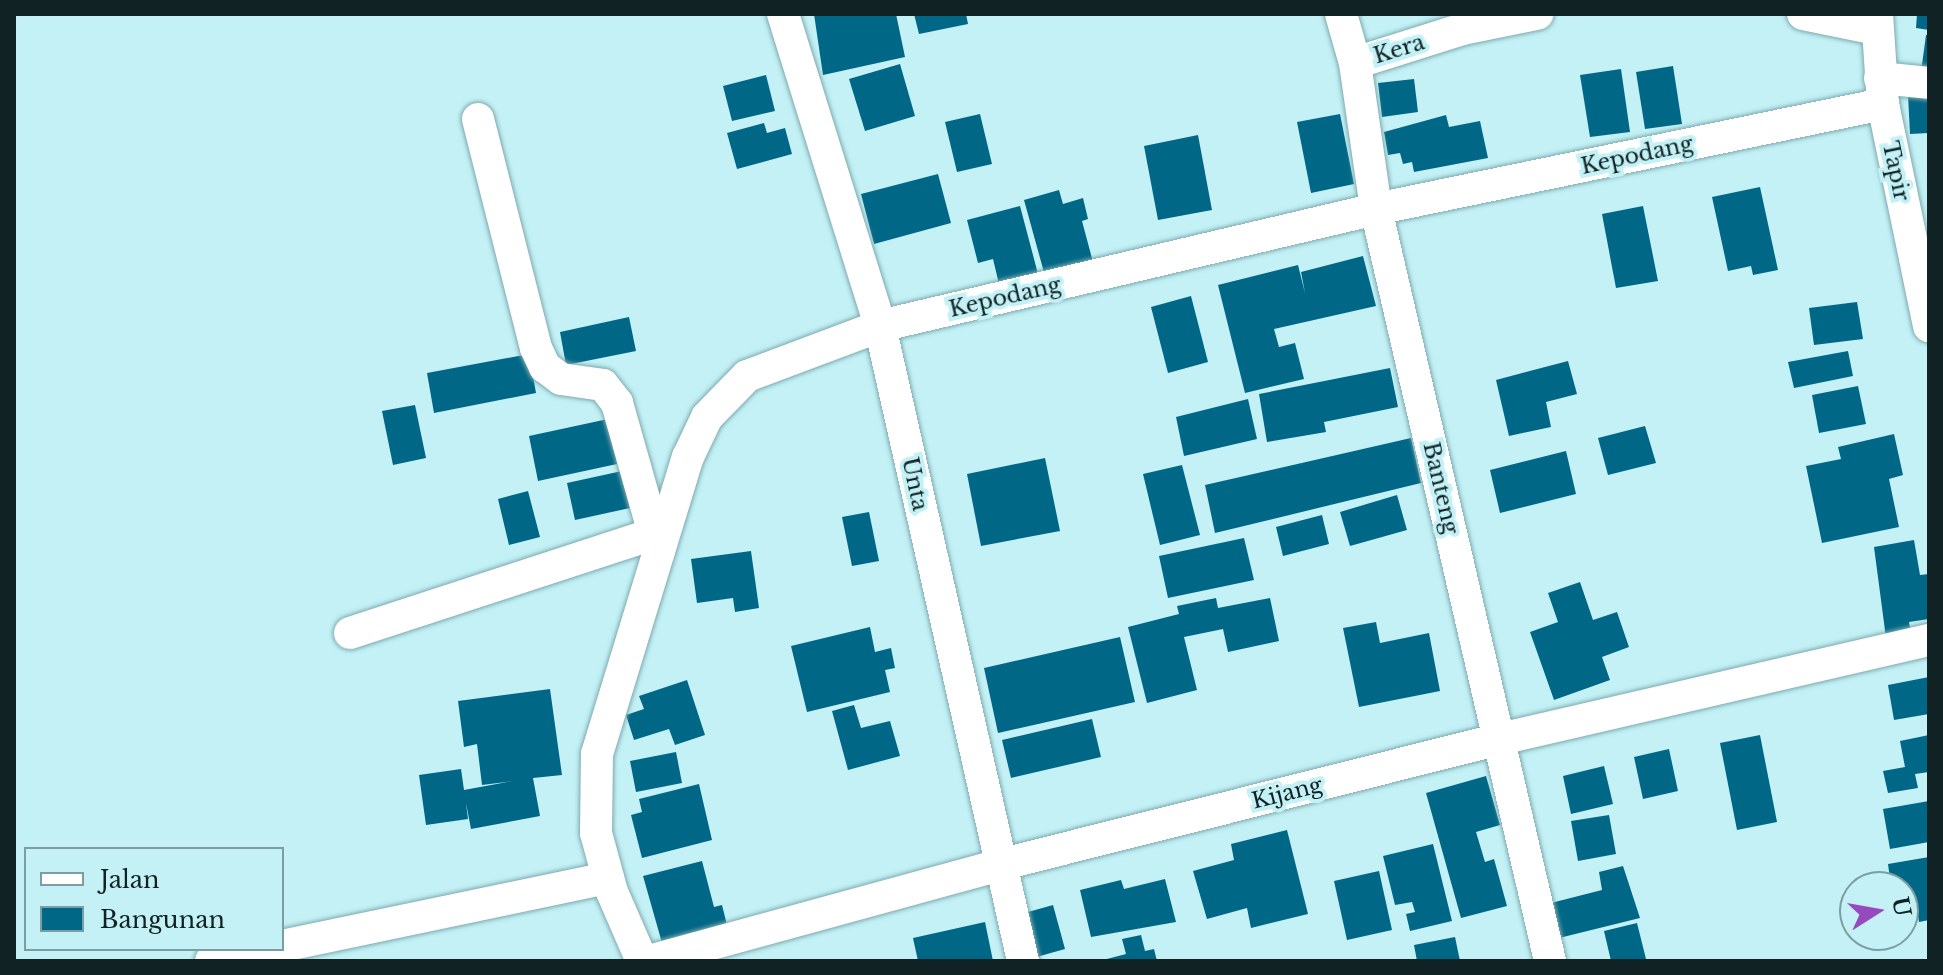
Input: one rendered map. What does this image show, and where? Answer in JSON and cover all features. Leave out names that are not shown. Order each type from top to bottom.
[{"type":"street","name":"Unta","points":[[783,14],[880,326],[1023,961]]},
{"type":"street","name":"Banteng","points":[[1341,14],[1355,63],[1376,209],[1550,961]]},
{"type":"street","name":"Kera","points":[[1355,63],[1463,29],[1537,14]]},
{"type":"street","points":[[1803,14],[1876,22]]},
{"type":"street","name":"Tapir","points":[[1876,22],[1881,91],[1929,326]]},
{"type":"street","name":"Kepodang","points":[[642,961],[608,878],[596,833],[597,754],[656,542],[688,457],[707,417],[723,397],[747,376],[880,326],[1881,91],[1929,83]]},
{"type":"street","points":[[350,633],[656,542],[617,403],[603,385],[561,379],[545,367],[536,348],[478,119]]},
{"type":"street","name":"Kijang","points":[[649,961],[999,865],[1500,739],[1929,640]]},
{"type":"street","points":[[284,946],[608,878]]},
{"type":"street","points":[[211,961],[258,951]]},
{"type":"building","points":[[814,14],[896,14],[905,57],[823,75]]},
{"type":"building","points":[[914,14],[966,14],[968,24],[919,34]]},
{"type":"building","points":[[1917,14],[1929,14],[1929,30],[1916,28]]},
{"type":"building","points":[[1926,35],[1929,35],[1929,73],[1921,72]]},
{"type":"building","points":[[900,64],[915,116],[865,131],[849,79]]},
{"type":"building","points":[[1673,66],[1682,124],[1645,129],[1636,72]]},
{"type":"building","points":[[1621,69],[1630,132],[1590,137],[1580,75]]},
{"type":"building","points":[[766,75],[775,111],[732,121],[723,86]]},
{"type":"building","points":[[1414,79],[1418,112],[1382,117],[1378,83]]},
{"type":"building","points":[[1929,94],[1929,133],[1910,134],[1908,95]]},
{"type":"building","points":[[980,114],[992,164],[957,172],[945,122]]},
{"type":"building","points":[[1340,114],[1354,184],[1311,193],[1297,122]]},
{"type":"building","points":[[1446,115],[1449,127],[1480,121],[1488,158],[1414,172],[1412,162],[1403,164],[1400,153],[1388,155],[1384,132]]},
{"type":"building","points":[[764,123],[767,133],[785,128],[792,154],[737,169],[727,133]]},
{"type":"building","points":[[1198,135],[1212,210],[1158,220],[1144,146]]},
{"type":"building","points":[[938,174],[951,223],[874,244],[861,194]]},
{"type":"building","points":[[1760,187],[1778,270],[1753,275],[1751,266],[1728,271],[1712,197]]},
{"type":"building","points":[[1059,190],[1063,204],[1083,198],[1088,219],[1082,221],[1093,262],[1045,276],[1024,200]]},
{"type":"building","points":[[1020,206],[1038,274],[999,284],[993,259],[978,263],[967,220]]},
{"type":"building","points":[[1643,206],[1658,281],[1616,288],[1602,214]]},
{"type":"building","points":[[1363,256],[1376,306],[1274,329],[1279,347],[1295,343],[1304,379],[1245,393],[1218,285],[1298,265],[1305,293],[1301,272]]},
{"type":"building","points":[[1191,296],[1208,362],[1168,373],[1151,307]]},
{"type":"building","points":[[1857,302],[1863,339],[1814,345],[1809,308]]},
{"type":"building","points":[[629,317],[636,351],[566,365],[560,332]]},
{"type":"building","points":[[1848,351],[1853,376],[1794,388],[1788,362]]},
{"type":"building","points":[[529,354],[536,393],[434,413],[427,373]]},
{"type":"building","points":[[1568,361],[1577,394],[1546,402],[1551,427],[1509,436],[1496,380]]},
{"type":"building","points":[[1390,368],[1398,407],[1324,422],[1326,432],[1267,442],[1259,394]]},
{"type":"building","points":[[1858,386],[1866,424],[1819,433],[1812,395]]},
{"type":"building","points":[[1248,399],[1257,439],[1184,456],[1176,417]]},
{"type":"building","points":[[415,405],[426,458],[393,465],[382,411]]},
{"type":"building","points":[[608,419],[617,464],[538,481],[529,436]]},
{"type":"building","points":[[1645,426],[1656,463],[1608,475],[1598,438]]},
{"type":"building","points":[[1894,434],[1903,475],[1889,479],[1899,527],[1822,543],[1806,466],[1841,459],[1838,447]]},
{"type":"building","points":[[1411,438],[1421,483],[1215,533],[1205,485]]},
{"type":"building","points":[[1566,451],[1576,494],[1500,513],[1490,470]]},
{"type":"building","points":[[1045,458],[1060,531],[981,546],[967,474]]},
{"type":"building","points":[[1182,465],[1200,535],[1160,545],[1143,474]]},
{"type":"building","points":[[622,471],[630,508],[575,520],[567,483]]},
{"type":"building","points":[[528,491],[540,537],[509,545],[498,499]]},
{"type":"building","points":[[1397,495],[1407,530],[1350,546],[1340,512]]},
{"type":"building","points":[[869,512],[879,561],[852,566],[842,517]]},
{"type":"building","points":[[1322,515],[1329,544],[1283,556],[1276,527]]},
{"type":"building","points":[[1244,538],[1254,580],[1168,598],[1159,556]]},
{"type":"building","points":[[1914,540],[1920,575],[1929,574],[1929,619],[1909,622],[1911,633],[1886,638],[1874,547]]},
{"type":"building","points":[[751,551],[759,608],[735,612],[733,598],[697,603],[691,559]]},
{"type":"building","points":[[1580,582],[1593,620],[1617,612],[1629,647],[1602,657],[1610,680],[1554,700],[1530,632],[1558,622],[1548,593]]},
{"type":"building","points":[[1216,598],[1218,608],[1270,598],[1279,641],[1228,652],[1223,629],[1184,637],[1197,690],[1147,703],[1128,627],[1179,614],[1177,606]]},
{"type":"building","points":[[1376,622],[1380,643],[1429,633],[1440,691],[1359,707],[1343,628]]},
{"type":"building","points":[[870,627],[875,652],[891,648],[895,668],[885,670],[890,692],[807,712],[791,646]]},
{"type":"building","points":[[1120,637],[1135,702],[998,733],[984,668]]},
{"type":"building","points":[[1929,677],[1929,714],[1894,720],[1888,685]]},
{"type":"building","points":[[687,680],[705,735],[675,745],[669,729],[634,740],[626,715],[644,709],[639,696]]},
{"type":"building","points":[[550,689],[562,775],[533,778],[540,816],[471,829],[466,803],[468,819],[426,825],[419,775],[461,769],[464,790],[513,781],[482,785],[477,744],[464,747],[458,701]]},
{"type":"building","points":[[854,705],[861,728],[890,721],[900,756],[848,770],[832,711]]},
{"type":"building","points":[[1092,719],[1101,757],[1011,778],[1002,740]]},
{"type":"building","points":[[1760,735],[1777,822],[1737,830],[1720,743]]},
{"type":"building","points":[[1929,735],[1929,772],[1915,774],[1918,788],[1888,793],[1883,771],[1905,767],[1900,741]]},
{"type":"building","points":[[1669,749],[1678,791],[1643,799],[1634,757]]},
{"type":"building","points":[[676,752],[682,783],[636,792],[630,761]]},
{"type":"building","points":[[1604,766],[1613,804],[1571,814],[1563,776]]},
{"type":"building","points":[[1486,776],[1500,825],[1476,832],[1485,862],[1494,859],[1507,906],[1461,918],[1426,793]]},
{"type":"building","points":[[699,784],[712,840],[642,858],[631,815],[642,812],[639,799]]},
{"type":"building","points":[[1929,801],[1929,842],[1890,849],[1883,809]]},
{"type":"building","points":[[1609,815],[1616,854],[1578,861],[1571,821]]},
{"type":"building","points":[[1287,830],[1308,914],[1251,928],[1247,908],[1207,919],[1193,871],[1234,860],[1231,844]]},
{"type":"building","points":[[1433,844],[1452,921],[1410,931],[1406,914],[1415,912],[1412,902],[1395,905],[1383,856]]},
{"type":"building","points":[[1929,857],[1929,920],[1919,922],[1919,871],[1889,871],[1888,864]]},
{"type":"building","points":[[702,861],[714,907],[722,905],[729,933],[664,950],[643,876]]},
{"type":"building","points":[[1623,866],[1640,918],[1555,939],[1547,904],[1602,890],[1599,872]]},
{"type":"building","points":[[1379,871],[1392,930],[1347,940],[1334,881]]},
{"type":"building","points":[[1165,879],[1176,922],[1091,937],[1080,890],[1121,880],[1124,889]]},
{"type":"building","points":[[1053,905],[1065,949],[1033,958],[1021,914]]},
{"type":"building","points":[[985,922],[993,961],[918,961],[913,938]]},
{"type":"building","points":[[1637,923],[1646,959],[1656,961],[1611,961],[1604,931]]},
{"type":"building","points":[[1141,935],[1145,951],[1154,949],[1157,961],[1099,961],[1126,954],[1122,939]]},
{"type":"building","points":[[1455,937],[1460,961],[1417,961],[1414,945]]}]
